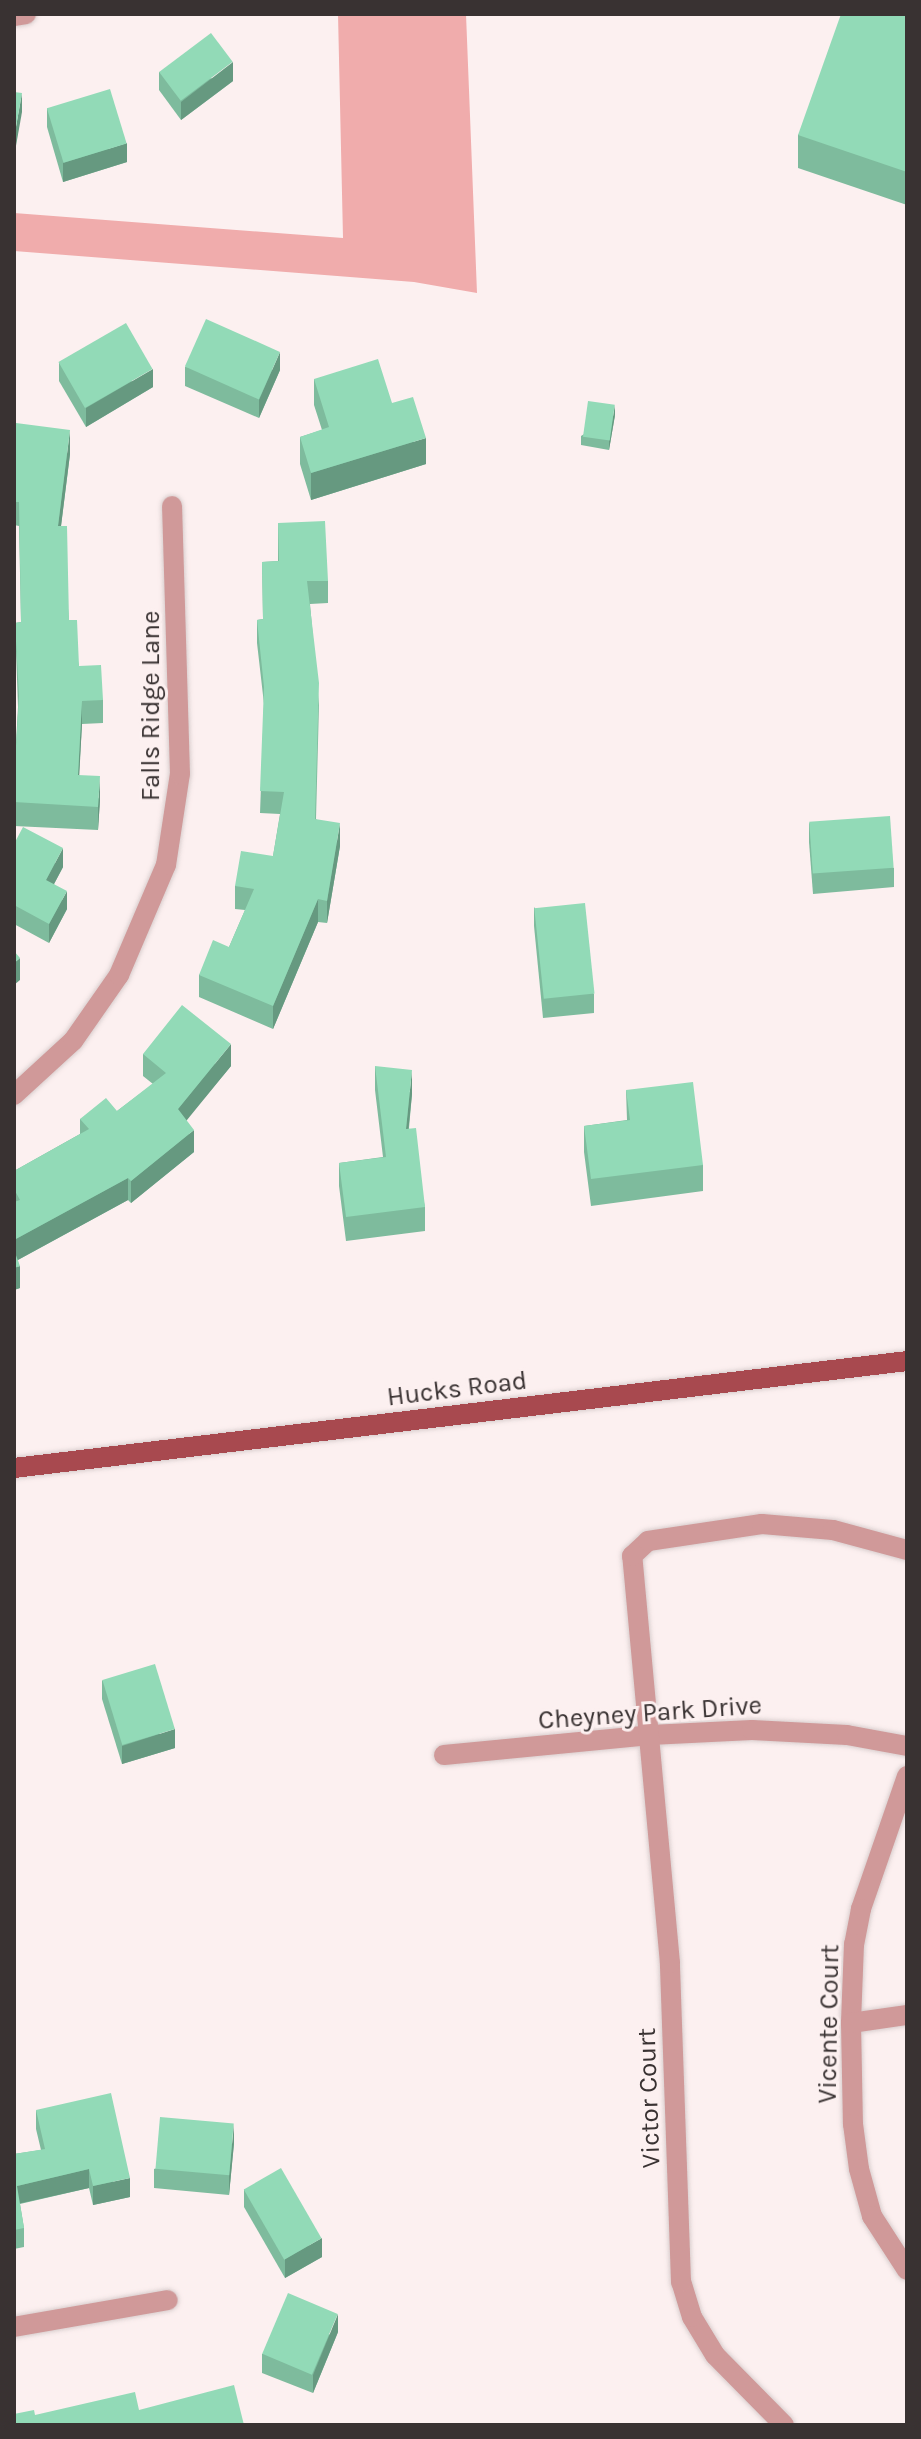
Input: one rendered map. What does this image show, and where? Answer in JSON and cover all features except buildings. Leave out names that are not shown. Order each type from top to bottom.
[{"type":"main road","name":"Hucks Road","points":[[14,1468],[907,1361]]},
{"type":"street","points":[[14,16],[26,14]]},
{"type":"street","name":"Falls Ridge Lane","points":[[14,1095],[73,1041],[119,975],[166,865],[180,774],[172,506]]},
{"type":"street","name":"Victor Court","points":[[784,2425],[715,2355],[692,2317],[681,2282],[670,1963],[632,1556],[648,1541],[762,1524],[833,1530],[907,1550]]},
{"type":"street","name":"Cheyney Park Drive","points":[[444,1755],[705,1731],[800,1731],[847,1735],[907,1746]]},
{"type":"street","name":"Vicente Court","points":[[907,1776],[861,1909],[854,1944],[851,2023],[853,2124],[859,2169],[872,2216],[907,2270]]},
{"type":"street","points":[[851,2023],[907,2015]]},
{"type":"street","points":[[14,2327],[168,2300]]},
{"type":"shaded area","points":[[338,14],[466,14],[477,293],[414,282],[14,251],[14,213],[343,238]]}]
